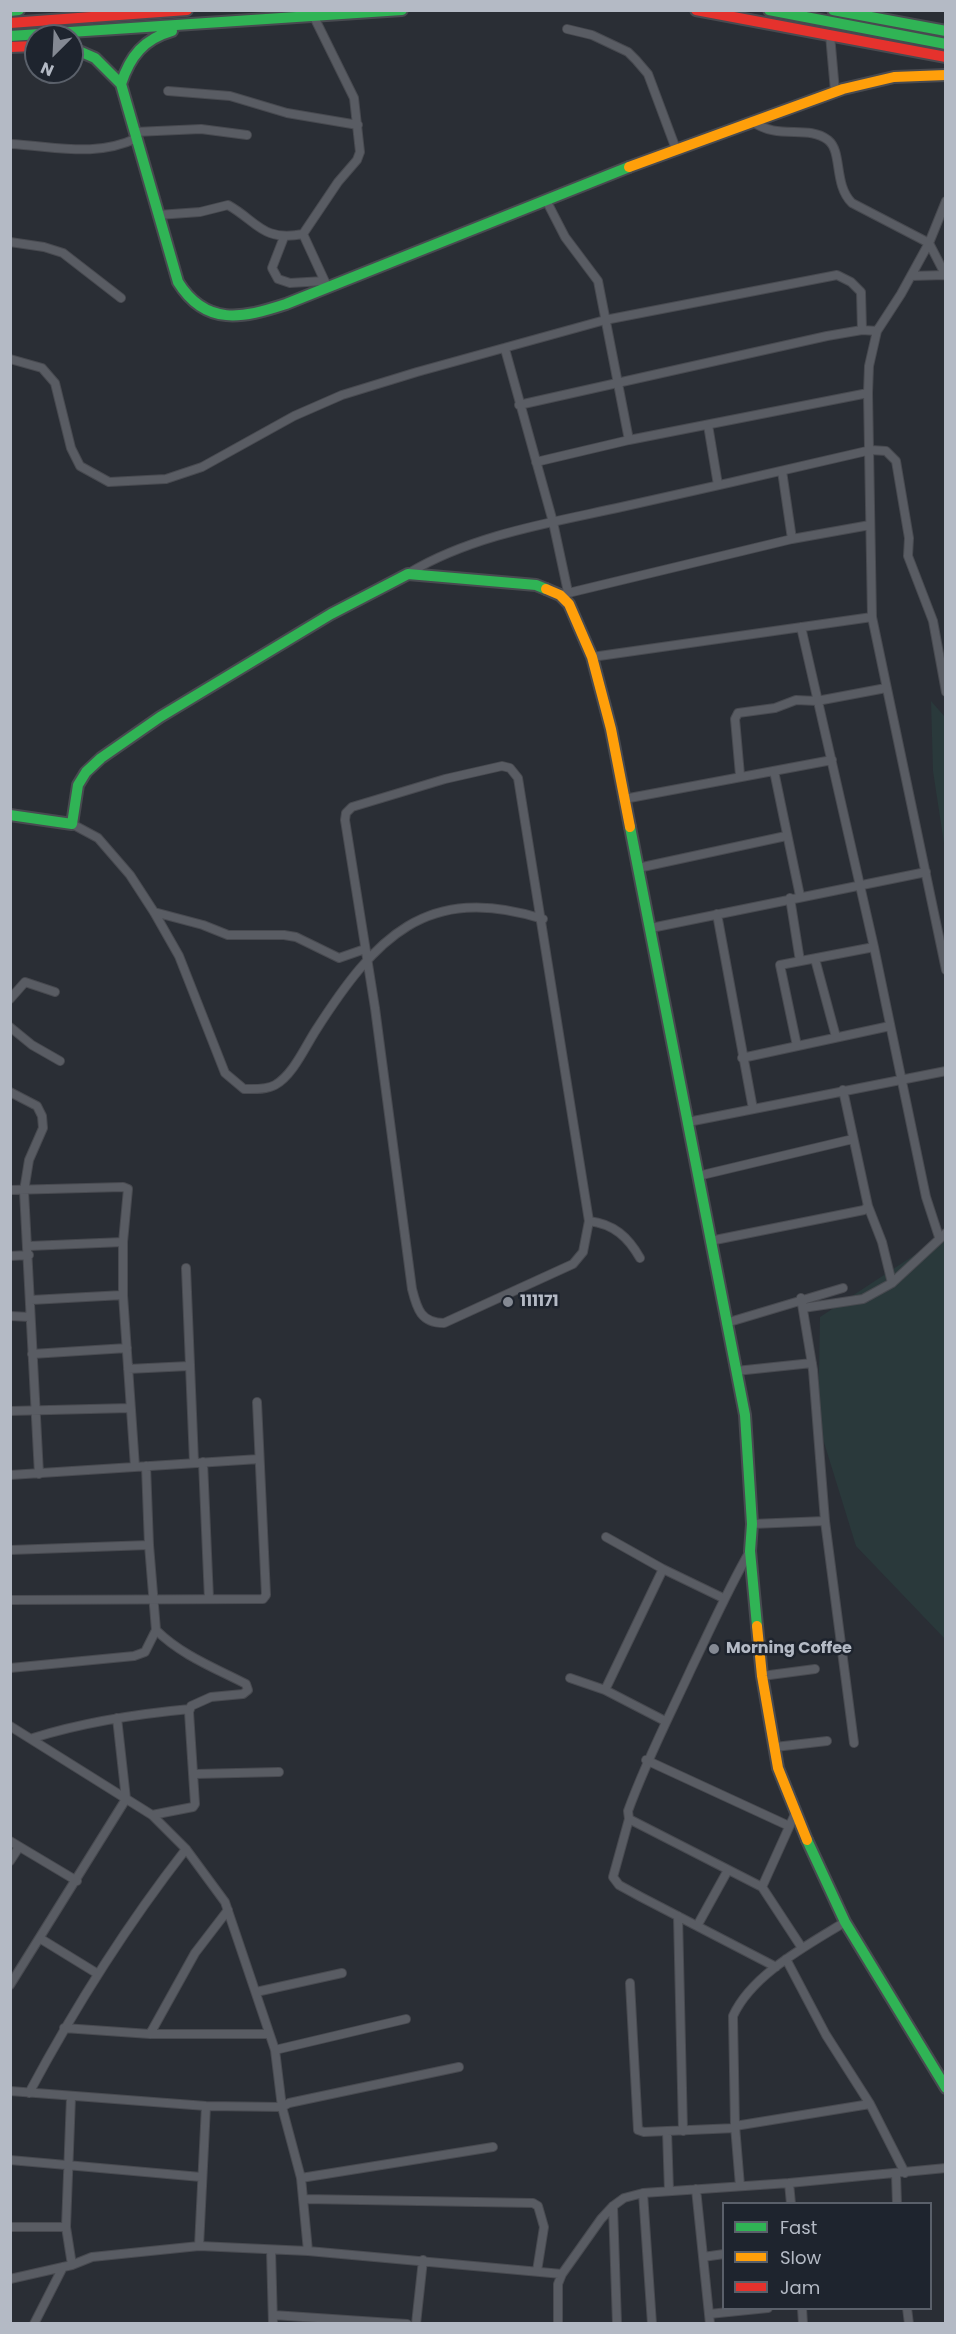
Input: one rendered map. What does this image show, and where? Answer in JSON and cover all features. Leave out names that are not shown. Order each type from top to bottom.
[{"type":"main road","points":[[10,11],[19,10]]},
{"type":"main road","points":[[10,23],[187,10]]},
{"type":"main road","points":[[10,36],[402,10]]},
{"type":"main road","points":[[696,10],[945,57]]},
{"type":"main road","points":[[770,10],[945,44]]},
{"type":"main road","points":[[833,10],[945,31]]},
{"type":"main road","points":[[121,84],[133,54],[140,47],[162,33],[203,23]]},
{"type":"main road","points":[[84,53],[95,58],[121,84],[178,282],[187,299],[200,308],[234,316],[254,314],[326,284],[547,202],[675,148],[835,91],[881,80],[945,75]]},
{"type":"main road","points":[[10,815],[72,824],[78,785],[86,772],[101,758],[160,717],[246,664],[331,614],[408,574],[536,585],[564,593],[592,657],[611,729],[745,1414],[752,1524],[750,1551],[762,1677],[778,1768],[820,1873],[845,1922],[945,2088]]},
{"type":"street","points":[[158,215],[200,212],[228,205],[248,221],[284,237],[303,234],[338,182],[357,160],[360,152],[354,98],[314,17]]},
{"type":"street","points":[[567,29],[592,35],[628,52],[636,60],[648,74],[675,148]]},
{"type":"street","points":[[830,35],[835,91]]},
{"type":"street","points":[[168,91],[230,96],[287,113],[358,125]]},
{"type":"street","points":[[752,121],[762,129],[773,132],[818,134],[826,138],[836,152],[840,186],[852,203],[929,243],[945,275],[911,276]]},
{"type":"street","points":[[10,144],[46,145],[92,151],[112,148],[136,135],[201,129],[247,135]]},
{"type":"street","points":[[945,201],[929,243],[901,294],[877,331],[869,366],[868,393],[871,450],[872,617],[945,970]]},
{"type":"street","points":[[547,202],[565,237],[598,281],[629,440]]},
{"type":"street","points":[[284,237],[272,268],[278,279],[290,283],[326,284],[303,234]]},
{"type":"street","points":[[10,243],[44,247],[63,254],[121,298]]},
{"type":"street","points":[[10,359],[42,369],[55,383],[71,448],[80,466],[109,482],[130,483],[166,480],[202,467],[294,416],[342,395],[477,354],[505,350],[605,320],[837,275],[851,282],[861,292],[861,330]]},
{"type":"street","points":[[519,405],[861,330],[877,331]]},
{"type":"street","points":[[505,350],[554,522],[564,593],[792,539],[870,525]]},
{"type":"street","points":[[536,462],[629,440],[868,393]]},
{"type":"street","points":[[708,425],[718,485]]},
{"type":"street","points":[[408,574],[427,562],[487,541],[554,522],[871,450],[886,451],[896,460],[909,538],[908,556],[933,621],[945,692]]},
{"type":"street","points":[[782,471],[792,539]]},
{"type":"street","points":[[592,657],[872,617]]},
{"type":"street","points":[[801,627],[874,947],[926,1197],[942,1235],[892,1282],[863,1299],[803,1308]]},
{"type":"street","points":[[740,775],[735,719],[738,713],[775,708],[796,700],[818,700],[886,688]]},
{"type":"street","points":[[624,799],[740,775],[832,760]]},
{"type":"street","points":[[502,766],[510,768],[518,778],[543,919],[589,1221],[582,1252],[573,1264],[444,1323],[432,1323],[424,1318],[417,1308],[412,1289],[365,949],[345,820],[346,813],[352,807],[424,785],[502,766]]},
{"type":"street","points":[[774,771],[800,896]]},
{"type":"street","points":[[72,824],[98,838],[130,875],[178,956],[225,1073],[244,1089],[276,1085],[289,1072],[329,1010],[366,959],[397,932],[423,916],[451,908],[519,912],[543,919]]},
{"type":"street","points":[[638,868],[786,836]]},
{"type":"street","points":[[651,928],[926,872]]},
{"type":"street","points":[[790,898],[800,961]]},
{"type":"street","points":[[154,912],[203,925],[228,935],[284,934],[296,937],[339,958],[365,949]]},
{"type":"street","points":[[717,914],[753,1109]]},
{"type":"street","points":[[798,1046],[779,968],[782,963],[874,947]]},
{"type":"street","points":[[815,959],[836,1037]]},
{"type":"street","points":[[10,999],[25,982],[55,992]]},
{"type":"street","points":[[742,1058],[890,1026]]},
{"type":"street","points":[[10,1027],[32,1045],[60,1061]]},
{"type":"street","points":[[688,1122],[945,1071]]},
{"type":"street","points":[[843,1090],[868,1206],[882,1242],[892,1282]]},
{"type":"street","points":[[10,1092],[37,1106],[42,1116],[43,1128],[29,1160],[24,1191],[29,1250],[30,1317],[39,1474]]},
{"type":"street","points":[[698,1176],[853,1139]]},
{"type":"street","points":[[10,1190],[123,1187],[128,1189],[123,1242],[123,1295],[135,1467]]},
{"type":"street","points":[[710,1241],[864,1210],[868,1206]]},
{"type":"street","points":[[589,1221],[606,1224],[624,1235],[640,1258]]},
{"type":"street","points":[[10,1256],[29,1250],[123,1242]]},
{"type":"street","points":[[186,1268],[194,1462]]},
{"type":"street","points":[[726,1323],[801,1298],[843,1288]]},
{"type":"street","points":[[31,1300],[123,1295]]},
{"type":"street","points":[[801,1298],[812,1363],[825,1521],[854,1743]]},
{"type":"street","points":[[10,1316],[30,1317]]},
{"type":"street","points":[[32,1354],[127,1348]]},
{"type":"street","points":[[736,1371],[812,1363]]},
{"type":"street","points":[[129,1369],[189,1366]]},
{"type":"street","points":[[10,1600],[263,1599],[266,1594],[256,1401]]},
{"type":"street","points":[[10,1411],[130,1408]]},
{"type":"street","points":[[10,1475],[259,1459]]},
{"type":"street","points":[[203,1462],[209,1599]]},
{"type":"street","points":[[10,1668],[134,1656],[145,1652],[156,1630],[149,1545],[146,1466]]},
{"type":"street","points":[[752,1524],[825,1521]]},
{"type":"street","points":[[606,1537],[663,1569],[723,1598]]},
{"type":"street","points":[[10,1550],[149,1545]]},
{"type":"street","points":[[750,1551],[723,1598],[646,1760],[628,1811],[629,1819],[614,1877],[619,1885],[776,1967]]},
{"type":"street","points":[[605,1690],[663,1569]]},
{"type":"street","points":[[33,1738],[64,1728],[117,1718],[190,1709],[200,1700],[243,1694],[248,1690],[246,1684],[188,1654],[167,1641],[156,1630]]},
{"type":"street","points":[[762,1677],[815,1669]]},
{"type":"street","points":[[570,1678],[605,1690],[665,1720]]},
{"type":"street","points":[[152,1815],[193,1807],[197,1799],[190,1709]]},
{"type":"street","points":[[10,1985],[41,1939],[126,1799],[117,1718]]},
{"type":"street","points":[[12,1730],[33,1738],[152,1815],[186,1849],[228,1910],[274,2050],[282,2107],[301,2178],[308,2252]]},
{"type":"street","points":[[774,1747],[827,1741]]},
{"type":"street","points":[[646,1760],[789,1826]]},
{"type":"street","points":[[195,1774],[279,1772]]},
{"type":"street","points":[[762,1887],[795,1814]]},
{"type":"street","points":[[629,1819],[762,1887],[802,1948]]},
{"type":"street","points":[[10,1841],[77,1881]]},
{"type":"street","points":[[10,1861],[20,1847]]},
{"type":"street","points":[[29,2093],[64,2028],[138,1911],[186,1849]]},
{"type":"street","points":[[697,1926],[728,1870]]},
{"type":"street","points":[[150,2034],[195,1953],[228,1910]]},
{"type":"street","points":[[678,1916],[683,2131]]},
{"type":"street","points":[[740,2186],[733,2016],[742,2001],[776,1967],[845,1922]]},
{"type":"street","points":[[41,1939],[98,1974]]},
{"type":"street","points":[[786,1959],[826,2035],[870,2104],[905,2173]]},
{"type":"street","points":[[256,1992],[342,1973]]},
{"type":"street","points":[[630,1983],[635,2125],[638,2130],[644,2132],[683,2131],[736,2127],[870,2104]]},
{"type":"street","points":[[274,2050],[406,2019]]},
{"type":"street","points":[[64,2028],[150,2034],[269,2034]]},
{"type":"street","points":[[10,2091],[206,2106],[282,2107],[289,2103],[459,2067]]},
{"type":"street","points":[[34,2324],[67,2266],[66,2227],[71,2097]]},
{"type":"street","points":[[200,2246],[201,2177],[206,2106]]},
{"type":"street","points":[[667,2131],[669,2190]]},
{"type":"street","points":[[301,2178],[493,2147]]},
{"type":"street","points":[[10,2160],[201,2177]]},
{"type":"street","points":[[558,2324],[558,2284],[562,2274],[600,2219],[624,2198],[669,2190],[789,2183],[945,2168]]},
{"type":"street","points":[[896,2174],[897,2202]]},
{"type":"street","points":[[789,2183],[791,2202]]},
{"type":"street","points":[[696,2189],[710,2324]]},
{"type":"street","points":[[643,2193],[652,2324]]},
{"type":"street","points":[[304,2199],[535,2203],[544,2227],[537,2271]]},
{"type":"street","points":[[613,2206],[617,2324]]},
{"type":"street","points":[[10,2227],[66,2227]]},
{"type":"street","points":[[10,2280],[67,2266],[92,2257],[157,2248],[200,2246],[423,2260],[562,2274]]},
{"type":"street","points":[[271,2250],[273,2319],[407,2324]]},
{"type":"street","points":[[703,2256],[722,2254]]},
{"type":"street","points":[[416,2324],[423,2260]]},
{"type":"street","points":[[709,2314],[742,2310]]},
{"type":"shaded area","points":[[931,701],[945,717],[945,850],[933,771]]},
{"type":"shaded area","points":[[945,1235],[945,1639],[856,1546],[818,1423],[820,1317]]},
{"type":"traffic: fast","points":[[10,11],[19,10]]},
{"type":"traffic: fast","points":[[10,36],[402,10]]},
{"type":"traffic: fast","points":[[769,10],[946,44]]},
{"type":"traffic: fast","points":[[833,10],[946,31]]},
{"type":"traffic: fast","points":[[121,84],[129,65],[139,50],[153,39],[172,31]]},
{"type":"traffic: fast","points":[[84,53],[95,58],[121,84]]},
{"type":"traffic: fast","points":[[121,84],[178,282],[201,306],[226,315],[255,313],[286,304],[629,167]]},
{"type":"traffic: fast","points":[[10,815],[72,824],[78,785],[86,772],[101,758],[160,717],[331,614],[408,574],[536,585],[546,589]]},
{"type":"traffic: fast","points":[[630,827],[745,1415],[752,1524],[750,1551],[757,1626]]},
{"type":"traffic: fast","points":[[807,1840],[845,1922],[946,2088]]},
{"type":"traffic: slow","points":[[629,167],[843,89],[894,77],[946,75]]},
{"type":"traffic: slow","points":[[546,589],[560,595],[569,604],[592,657],[611,729],[630,827]]},
{"type":"traffic: slow","points":[[757,1626],[762,1676],[778,1768],[807,1840]]},
{"type":"traffic: jam","points":[[10,23],[187,10]]},
{"type":"traffic: jam","points":[[696,10],[946,57]]},
{"type":"traffic: jam","points":[[10,47],[24,46]]},
{"type":"place","name":"111171","points":[[508,1302]]},
{"type":"place","name":"Morning Coffee","points":[[714,1649]]}]
